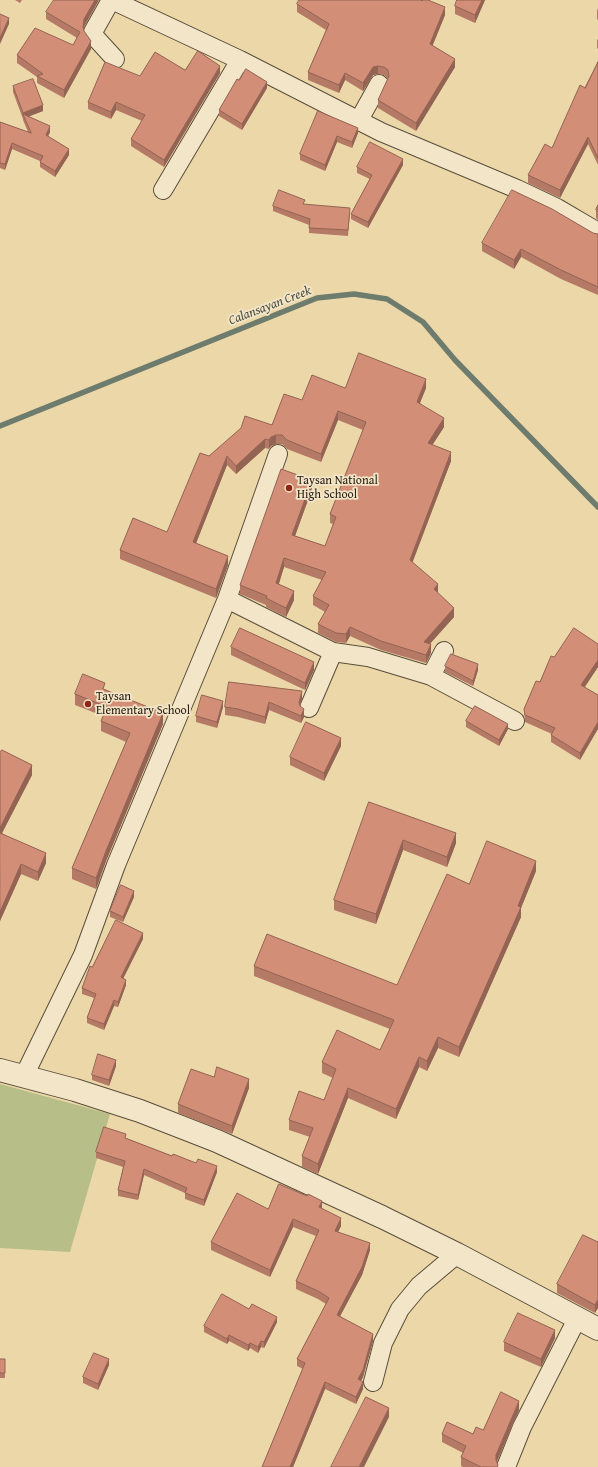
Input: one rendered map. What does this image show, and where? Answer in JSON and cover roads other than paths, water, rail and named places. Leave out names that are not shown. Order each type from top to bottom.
[{"type":"street","points":[[115,59],[94,36],[93,32],[111,0],[240,60],[381,132],[518,189],[557,208],[598,232]]},
{"type":"street","points":[[163,190],[240,60]]},
{"type":"street","points":[[359,120],[379,84]]},
{"type":"street","points":[[24,1076],[83,955],[116,865],[227,599],[278,454]]},
{"type":"street","points":[[227,599],[333,652],[368,657],[431,676],[515,721]]},
{"type":"street","points":[[431,676],[444,651]]},
{"type":"street","points":[[309,708],[333,652]]},
{"type":"street","points":[[0,1070],[75,1090],[140,1111],[216,1142],[382,1217],[457,1254],[578,1317],[598,1329]]},
{"type":"street","points":[[372,1382],[383,1343],[400,1309],[419,1286],[457,1254]]},
{"type":"street","points":[[506,1467],[522,1427],[578,1317]]},
{"type":"waterway","name":"Calansayan Creek","points":[[0,426],[317,298],[354,294],[387,299],[423,322],[455,360],[598,507]]},
{"type":"place","name":"Taysan National High School","points":[[289,488]]},
{"type":"place","name":"Taysan Elementary School","points":[[88,704]]}]
